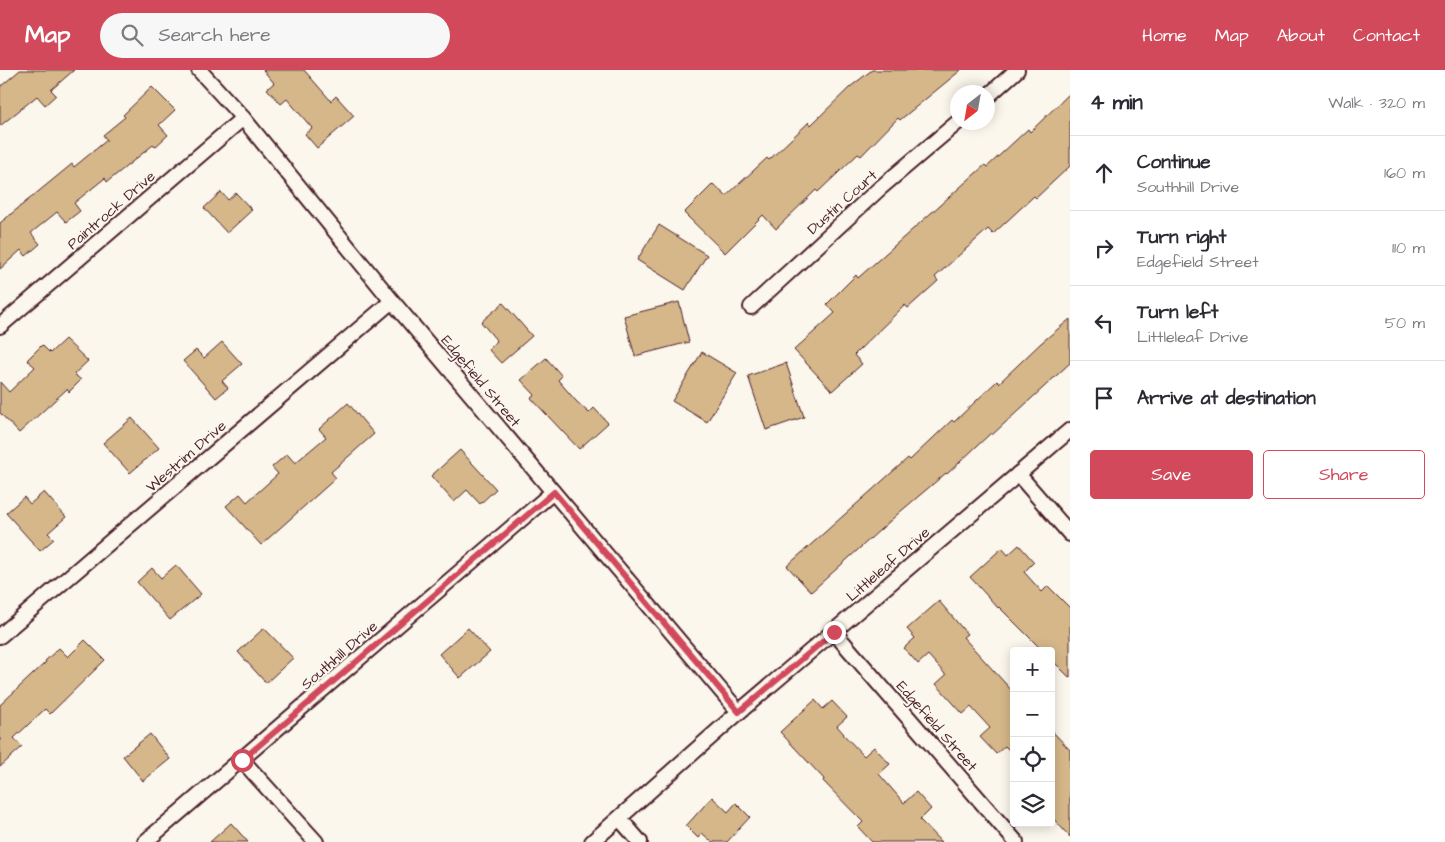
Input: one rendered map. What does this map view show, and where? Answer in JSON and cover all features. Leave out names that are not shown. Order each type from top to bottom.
[{"type":"street","name":"Edgefield Street","points":[[199,70],[242,118],[392,301],[739,712]]},
{"type":"street","points":[[995,90],[1017,70]]},
{"type":"street","name":"Paintrock Drive","points":[[0,326],[242,118]]},
{"type":"street","name":"Dustin Court","points":[[751,307],[879,189],[950,129]]},
{"type":"street","name":"Westrim Drive","points":[[0,636],[392,301]]},
{"type":"street","name":"Littleleaf Drive","points":[[592,842],[739,712],[1070,430]]},
{"type":"street","points":[[1018,474],[1070,534]]},
{"type":"street","name":"Southhill Drive","points":[[145,842],[554,492]]},
{"type":"street","name":"Edgefield Street","points":[[834,632],[1016,842]]},
{"type":"street","points":[[242,760],[316,842]]},
{"type":"street","points":[[620,819],[640,842]]},
{"type":"building","points":[[20,70],[74,70],[51,90],[56,95],[45,105],[37,96],[0,126],[0,87]]},
{"type":"building","points":[[263,70],[304,70],[331,101],[336,96],[354,116],[317,148],[305,134],[312,128],[287,99],[281,104],[267,89],[274,83]]},
{"type":"building","points":[[872,70],[961,70],[900,120],[898,118],[861,156],[858,154],[818,192],[816,190],[776,229],[763,215],[725,253],[684,213],[713,184],[726,196],[767,158],[769,160],[809,122],[811,125],[850,87]]},
{"type":"building","points":[[152,87],[175,110],[159,125],[168,135],[155,147],[153,145],[107,182],[105,178],[74,203],[80,211],[66,222],[57,212],[31,233],[40,244],[26,256],[21,250],[0,269],[0,223],[72,164],[74,167],[107,140],[103,135],[125,117],[123,115]]},
{"type":"building","points":[[1070,93],[1070,166],[993,234],[988,229],[935,277],[938,281],[908,308],[905,305],[854,355],[862,364],[832,391],[794,350],[835,313],[827,304],[856,275],[858,278],[985,165],[987,167],[1028,129],[1030,132]]},
{"type":"building","points":[[221,192],[228,200],[236,193],[252,210],[227,233],[204,208]]},
{"type":"building","points":[[659,225],[707,255],[685,290],[637,260]]},
{"type":"building","points":[[679,302],[689,342],[635,356],[624,316]]},
{"type":"building","points":[[503,303],[532,336],[501,363],[488,349],[497,341],[481,322]]},
{"type":"building","points":[[1070,319],[1070,363],[992,435],[991,433],[947,474],[900,512],[811,592],[787,566],[908,458],[910,460],[952,420],[954,422],[997,381],[999,383],[1041,343]]},
{"type":"building","points":[[65,339],[88,361],[74,374],[81,380],[69,392],[67,389],[19,433],[0,413],[0,382],[9,392],[35,367],[27,360],[42,345],[50,353]]},
{"type":"building","points":[[222,342],[242,364],[222,381],[228,388],[216,398],[183,361],[196,350],[204,358]]},
{"type":"building","points":[[702,352],[737,373],[707,422],[672,401]]},
{"type":"building","points":[[546,358],[562,376],[558,380],[576,401],[589,413],[594,408],[608,423],[579,449],[531,398],[535,395],[521,380]]},
{"type":"building","points":[[786,363],[804,417],[766,430],[748,376]]},
{"type":"building","points":[[348,403],[374,434],[331,472],[336,478],[261,545],[226,506],[240,494],[247,502],[278,474],[272,467],[287,454],[295,463],[326,437],[319,429]]},
{"type":"building","points":[[132,418],[159,448],[130,473],[103,443]]},
{"type":"building","points":[[460,450],[496,489],[480,504],[467,490],[454,502],[431,476]]},
{"type":"building","points":[[44,492],[66,517],[48,533],[54,539],[40,551],[6,513],[24,497],[30,504]]},
{"type":"building","points":[[1019,545],[1034,562],[1024,572],[1042,592],[1048,586],[1070,608],[1070,678],[1055,663],[1055,647],[1039,647],[998,608],[970,577],[1002,548],[1008,555]]},
{"type":"building","points":[[176,565],[201,594],[170,620],[137,582],[152,568],[161,578]]},
{"type":"building","points":[[939,601],[967,634],[963,637],[1010,689],[1010,751],[1005,746],[996,754],[980,737],[990,728],[971,707],[963,714],[936,684],[946,675],[928,655],[918,664],[904,648],[915,638],[907,629]]},
{"type":"building","points":[[264,628],[293,658],[266,683],[238,652]]},
{"type":"building","points":[[468,628],[490,652],[460,678],[439,654]]},
{"type":"building","points":[[85,640],[105,660],[50,714],[45,709],[14,738],[22,747],[0,767],[0,705],[59,648],[68,657]]},
{"type":"building","points":[[815,700],[823,709],[832,701],[847,717],[837,726],[864,756],[874,747],[890,764],[879,774],[904,803],[916,792],[931,809],[920,820],[941,842],[872,842],[858,827],[863,822],[823,781],[824,779],[780,732]]},
{"type":"building","points":[[150,734],[170,759],[143,781],[123,756]]},
{"type":"building","points":[[1055,734],[1070,750],[1070,837],[1055,820]]},
{"type":"building","points":[[712,797],[728,812],[736,803],[750,817],[727,842],[712,842],[702,833],[698,838],[686,826]]},
{"type":"building","points":[[231,823],[248,842],[210,842]]},
{"type":"route","points":[[242,760],[554,492],[739,712],[834,632]]}]
